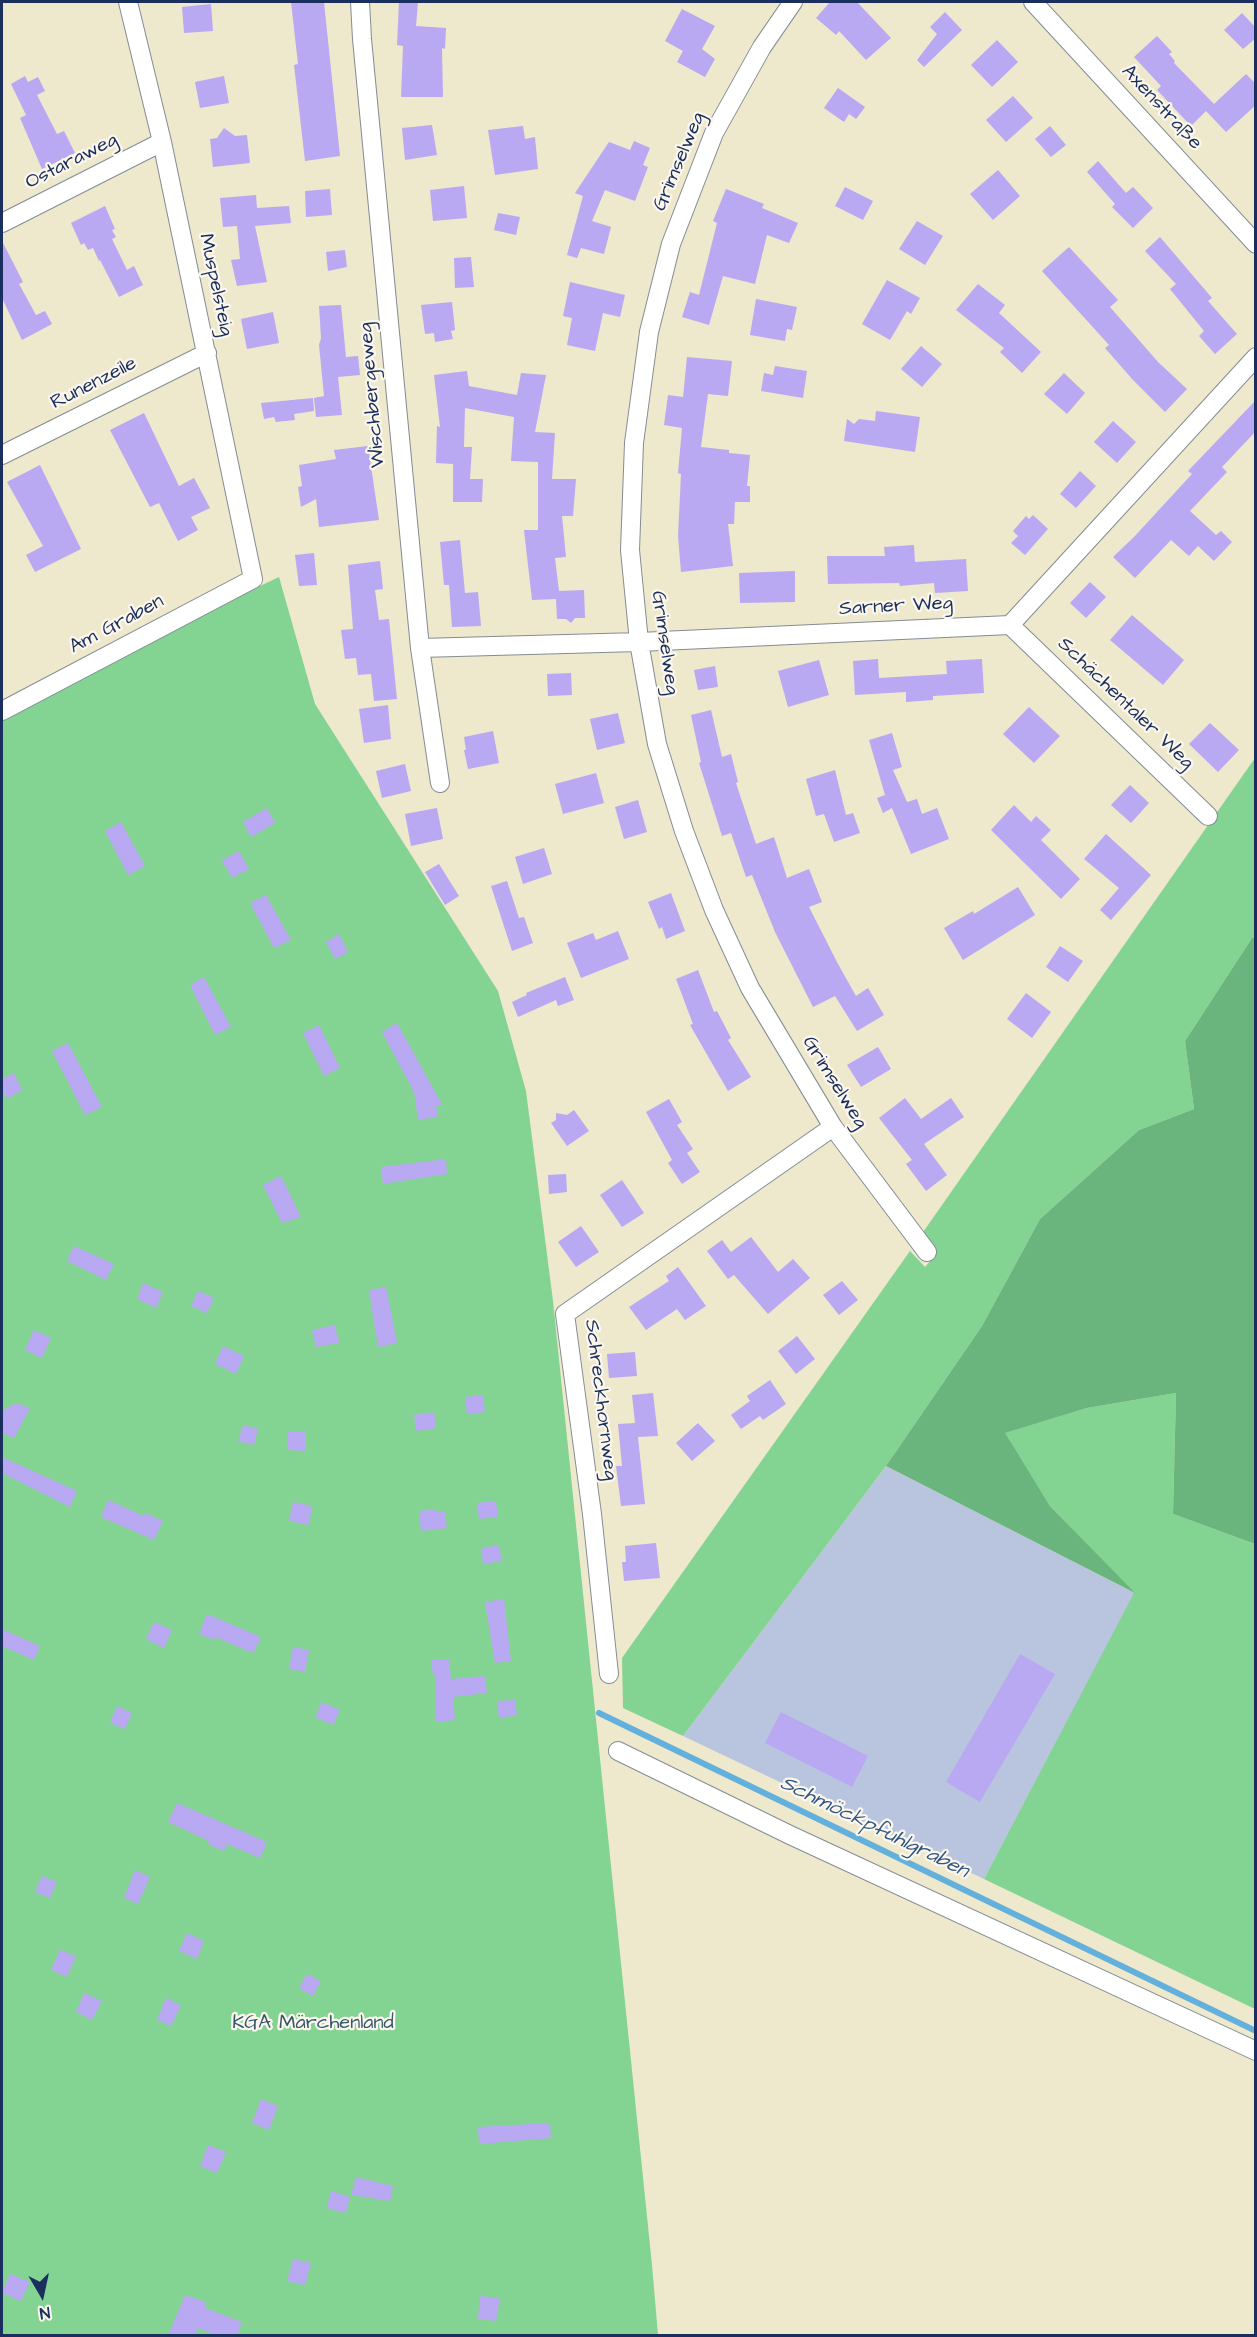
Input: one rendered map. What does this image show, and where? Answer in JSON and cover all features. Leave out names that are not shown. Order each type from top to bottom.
[{"type":"street","name":"Muspelsteig","points":[[128,2],[162,142],[253,579]]},
{"type":"street","name":"Wischbergeweg","points":[[360,2],[420,648],[440,783]]},
{"type":"street","name":"Grimselweg","points":[[794,2],[762,47],[714,133],[671,244],[649,332],[634,443],[630,539],[639,642],[657,744],[684,831],[714,910],[750,988],[833,1127],[927,1252]]},
{"type":"street","name":"Axenstraße","points":[[1033,2],[1256,244]]},
{"type":"street","name":"Ostaraweg","points":[[2,223],[162,142]]},
{"type":"street","name":"Runenzeile","points":[[2,455],[207,353]]},
{"type":"street","points":[[1010,625],[1256,357]]},
{"type":"street","name":"Am Graben","points":[[2,711],[253,579]]},
{"type":"street","name":"Sarner Weg","points":[[420,648],[639,642],[1010,625]]},
{"type":"street","name":"Schächentaler Weg","points":[[1010,625],[1208,816]]},
{"type":"street","name":"Schreckhornweg","points":[[609,1674],[592,1514],[564,1314],[833,1127]]},
{"type":"street","points":[[618,1751],[790,1835],[1256,2051]]},
{"type":"shaded area","points":[[886,1466],[1135,1593],[984,1879],[683,1736]]},
{"type":"green space","name":"KGA Märchenland","points":[[279,577],[315,704],[498,991],[526,1091],[553,1301],[658,2335],[2,2336],[2,721]]},
{"type":"green space","points":[[1255,758],[1255,938],[1252,938],[1185,1041],[1194,1109],[1139,1130],[1040,1219],[982,1326],[886,1466],[683,1736],[623,1708],[622,1658],[910,1251],[925,1267],[937,1253],[921,1235]]},
{"type":"green space","points":[[1252,938],[1256,938],[1255,1544],[1173,1514],[1176,1393],[1087,1408],[1005,1433],[1050,1506],[1135,1593],[886,1466],[982,1326],[1040,1219],[1139,1130],[1194,1109],[1185,1041]]},
{"type":"green space","points":[[1176,1393],[1173,1514],[1255,1544],[1255,2009],[984,1879],[1134,1593],[1050,1506],[1004,1433],[1087,1408]]},
{"type":"building","points":[[291,2],[324,2],[340,156],[305,161],[294,65],[298,64]]},
{"type":"building","points":[[399,2],[418,2],[416,26],[446,28],[445,49],[442,48],[443,97],[401,97],[403,46],[397,45]]},
{"type":"building","points":[[830,2],[857,2],[891,38],[866,60],[839,31],[836,35],[816,18]]},
{"type":"building","points":[[211,4],[213,31],[184,33],[182,7]]},
{"type":"building","points":[[682,9],[715,26],[702,49],[715,59],[705,77],[677,62],[683,51],[665,41]]},
{"type":"building","points":[[945,12],[962,30],[924,67],[917,60],[937,34],[930,27]]},
{"type":"building","points":[[1242,13],[1256,28],[1256,38],[1243,49],[1224,30]]},
{"type":"building","points":[[1157,36],[1172,52],[1169,54],[1175,61],[1174,63],[1214,104],[1246,74],[1256,84],[1256,105],[1226,132],[1206,111],[1191,126],[1157,90],[1161,86],[1134,57]]},
{"type":"building","points":[[997,40],[1018,62],[992,87],[971,65]]},
{"type":"building","points":[[25,76],[28,82],[38,77],[45,91],[37,95],[57,134],[64,131],[75,153],[42,169],[20,118],[26,115],[11,84]]},
{"type":"building","points":[[224,76],[229,103],[200,108],[195,82]]},
{"type":"building","points":[[838,88],[865,107],[856,119],[849,114],[844,122],[824,108]]},
{"type":"building","points":[[1013,96],[1033,118],[1006,142],[986,120]]},
{"type":"building","points":[[432,125],[437,155],[405,160],[402,128]]},
{"type":"building","points":[[523,126],[525,139],[535,137],[538,169],[495,175],[488,130]]},
{"type":"building","points":[[1050,126],[1066,145],[1051,157],[1035,139]]},
{"type":"building","points":[[224,128],[235,136],[247,135],[250,163],[213,167],[210,139],[217,138]]},
{"type":"building","points":[[634,141],[650,148],[643,165],[648,167],[635,201],[605,190],[592,221],[611,227],[604,254],[581,248],[577,258],[567,255],[583,196],[575,193],[609,142],[630,150]]},
{"type":"building","points":[[1098,161],[1126,193],[1133,187],[1153,208],[1133,228],[1112,207],[1115,204],[1087,172]]},
{"type":"building","points":[[998,170],[1020,196],[993,220],[970,194]]},
{"type":"building","points":[[464,186],[467,218],[433,221],[430,190]]},
{"type":"building","points":[[845,187],[873,201],[863,220],[835,206]]},
{"type":"building","points":[[330,189],[332,215],[306,217],[305,191]]},
{"type":"building","points":[[726,189],[764,204],[762,208],[798,223],[789,243],[767,235],[755,284],[723,276],[709,325],[682,317],[690,292],[699,295],[717,223],[713,221]]},
{"type":"building","points":[[256,195],[257,208],[289,206],[291,223],[255,226],[267,282],[237,286],[231,260],[240,259],[237,226],[223,227],[220,198]]},
{"type":"building","points":[[105,206],[115,229],[112,230],[116,237],[112,239],[127,270],[134,266],[143,285],[119,297],[93,248],[88,250],[84,243],[81,245],[71,223]]},
{"type":"building","points":[[498,213],[520,217],[516,235],[494,230]]},
{"type":"building","points":[[917,221],[943,236],[925,265],[899,249]]},
{"type":"building","points":[[1160,237],[1212,298],[1208,301],[1237,334],[1215,354],[1199,336],[1204,331],[1170,289],[1176,284],[1145,251]]},
{"type":"building","points":[[2,241],[23,282],[19,284],[36,315],[45,311],[52,324],[22,340],[2,298]]},
{"type":"building","points":[[1069,247],[1118,300],[1110,307],[1158,362],[1187,389],[1165,412],[1105,348],[1109,345],[1042,271]]},
{"type":"building","points":[[345,250],[347,267],[328,271],[326,252]]},
{"type":"building","points":[[471,257],[474,287],[455,288],[454,258]]},
{"type":"building","points":[[887,280],[920,298],[911,314],[907,311],[890,340],[862,324]]},
{"type":"building","points":[[570,282],[625,295],[620,317],[603,313],[595,351],[567,345],[572,318],[563,316]]},
{"type":"building","points":[[978,284],[1005,305],[999,313],[1041,352],[1022,373],[1000,352],[1004,348],[956,310]]},
{"type":"building","points":[[756,299],[797,307],[792,330],[787,329],[785,341],[750,335]]},
{"type":"building","points":[[452,302],[455,330],[451,331],[453,339],[435,342],[434,333],[425,334],[421,305]]},
{"type":"building","points":[[341,305],[346,357],[358,356],[360,375],[338,377],[342,415],[316,417],[314,398],[324,396],[319,345],[321,338],[319,306]]},
{"type":"building","points":[[273,312],[279,343],[247,349],[241,319]]},
{"type":"building","points":[[921,346],[942,364],[922,387],[901,369]]},
{"type":"building","points":[[687,357],[732,361],[728,396],[708,394],[701,447],[750,455],[747,486],[750,486],[750,502],[735,502],[734,524],[728,524],[733,566],[681,572],[678,536],[681,474],[678,473],[682,428],[664,425],[668,395],[683,397]]},
{"type":"building","points":[[775,366],[807,371],[803,398],[761,391],[764,373],[773,375]]},
{"type":"building","points":[[467,371],[469,386],[517,395],[521,373],[546,375],[535,432],[555,433],[552,479],[576,479],[573,516],[562,516],[566,557],[555,558],[559,591],[584,590],[585,618],[575,618],[571,623],[566,619],[557,619],[556,599],[532,600],[524,530],[538,530],[538,462],[511,461],[514,417],[465,408],[464,447],[472,447],[470,479],[483,479],[482,502],[453,502],[453,464],[436,463],[437,426],[440,427],[434,375]]},
{"type":"building","points":[[1064,373],[1085,393],[1067,414],[1044,394]]},
{"type":"building","points":[[313,398],[314,411],[294,414],[295,420],[276,422],[274,417],[264,419],[261,403]]},
{"type":"building","points":[[1256,400],[1256,431],[1222,467],[1227,472],[1190,511],[1216,535],[1221,531],[1232,542],[1214,561],[1198,546],[1189,556],[1171,540],[1135,578],[1113,557],[1192,474],[1188,471]]},
{"type":"building","points":[[876,411],[920,417],[915,452],[844,441],[847,419],[854,424],[859,419],[875,421]]},
{"type":"building","points":[[144,413],[179,486],[194,478],[210,508],[191,517],[198,530],[178,541],[159,503],[150,507],[110,430]]},
{"type":"building","points":[[1113,421],[1136,442],[1117,463],[1094,442]]},
{"type":"building","points":[[368,446],[379,520],[319,527],[316,499],[301,507],[298,487],[302,486],[299,465],[336,459],[334,450]]},
{"type":"building","points":[[40,465],[81,549],[35,572],[26,555],[43,546],[7,482]]},
{"type":"building","points":[[1080,471],[1096,486],[1076,508],[1060,494]]},
{"type":"building","points":[[1033,515],[1048,529],[1025,555],[1011,543],[1018,536],[1013,531],[1026,516],[1029,519]]},
{"type":"building","points":[[460,540],[465,593],[478,592],[481,626],[452,627],[449,585],[444,585],[440,542]]},
{"type":"building","points":[[914,545],[915,562],[966,559],[968,591],[935,593],[934,583],[900,586],[899,583],[828,584],[827,556],[885,556],[884,547]]},
{"type":"building","points":[[314,553],[317,585],[299,586],[295,555]]},
{"type":"building","points":[[380,561],[383,589],[375,590],[379,620],[389,619],[397,699],[374,701],[371,674],[358,675],[356,658],[345,659],[341,630],[353,629],[348,565]]},
{"type":"building","points":[[795,571],[795,602],[740,603],[739,573]]},
{"type":"building","points":[[1090,582],[1106,597],[1086,618],[1070,603]]},
{"type":"building","points":[[1132,615],[1184,660],[1163,685],[1110,640]]},
{"type":"building","points":[[878,659],[879,678],[947,674],[946,661],[982,659],[984,693],[933,696],[933,700],[906,702],[906,692],[855,695],[853,661]]},
{"type":"building","points":[[819,660],[829,695],[788,707],[778,671]]},
{"type":"building","points":[[715,666],[718,687],[698,690],[694,670]]},
{"type":"building","points":[[571,673],[572,695],[548,696],[547,674]]},
{"type":"building","points":[[388,705],[391,739],[364,743],[359,709]]},
{"type":"building","points":[[1029,707],[1060,736],[1034,763],[1003,734]]},
{"type":"building","points":[[711,710],[722,757],[731,754],[738,782],[736,783],[756,844],[774,837],[787,878],[809,869],[822,902],[809,907],[838,964],[856,996],[868,988],[884,1015],[857,1031],[835,996],[813,1007],[775,932],[752,875],[746,877],[731,833],[722,836],[699,763],[701,762],[691,715]]},
{"type":"building","points":[[618,713],[625,743],[597,750],[590,719]]},
{"type":"building","points":[[1210,723],[1239,750],[1218,772],[1189,744]]},
{"type":"building","points":[[493,731],[499,763],[468,769],[464,737]]},
{"type":"building","points":[[892,733],[902,767],[893,770],[907,802],[917,799],[922,814],[937,808],[949,839],[911,854],[892,808],[883,813],[877,798],[885,795],[869,740]]},
{"type":"building","points":[[405,764],[411,791],[382,798],[376,771]]},
{"type":"building","points":[[835,770],[846,815],[853,813],[860,833],[834,842],[824,814],[816,816],[806,779]]},
{"type":"building","points":[[596,773],[604,803],[563,814],[555,784]]},
{"type":"building","points":[[1130,785],[1149,803],[1131,823],[1111,805]]},
{"type":"building","points":[[638,800],[647,832],[624,839],[615,807]]},
{"type":"building","points":[[1014,805],[1031,822],[1036,816],[1051,830],[1041,840],[1080,879],[1061,899],[991,830]]},
{"type":"building","points":[[267,808],[275,823],[251,837],[243,822]]},
{"type":"building","points":[[437,808],[443,839],[411,846],[405,814]]},
{"type":"building","points":[[121,822],[145,866],[128,875],[105,831]]},
{"type":"building","points":[[1106,834],[1151,875],[1111,920],[1100,910],[1119,888],[1084,859]]},
{"type":"building","points":[[544,848],[552,874],[523,884],[515,857]]},
{"type":"building","points":[[239,851],[249,869],[232,878],[222,860]]},
{"type":"building","points":[[439,864],[459,896],[445,905],[425,872]]},
{"type":"building","points":[[507,881],[519,918],[524,917],[533,943],[512,951],[491,886]]},
{"type":"building","points":[[1018,887],[1035,915],[963,960],[944,928],[973,911],[974,914]]},
{"type":"building","points":[[671,893],[685,931],[666,939],[662,927],[659,929],[648,902]]},
{"type":"building","points":[[266,895],[291,940],[274,948],[250,903]]},
{"type":"building","points":[[618,931],[629,959],[581,978],[567,943],[593,933],[596,940]]},
{"type":"building","points":[[339,934],[348,952],[335,959],[326,942]]},
{"type":"building","points":[[1060,946],[1083,961],[1068,982],[1046,967]]},
{"type":"building","points":[[698,970],[714,1012],[717,1011],[731,1038],[728,1040],[751,1077],[728,1091],[690,1025],[693,1024],[676,979]]},
{"type":"building","points":[[204,977],[231,1027],[215,1035],[190,985]]},
{"type":"building","points":[[565,977],[574,1000],[558,1006],[556,1000],[518,1017],[512,1002],[527,995],[526,993]]},
{"type":"building","points":[[1026,993],[1051,1012],[1032,1038],[1007,1019]]},
{"type":"building","points":[[397,1023],[443,1106],[436,1106],[438,1117],[418,1120],[414,1092],[382,1032]]},
{"type":"building","points":[[319,1025],[340,1068],[324,1076],[303,1033]]},
{"type":"building","points":[[68,1043],[102,1107],[85,1115],[52,1051]]},
{"type":"building","points":[[878,1047],[891,1069],[861,1087],[847,1065]]},
{"type":"building","points":[[14,1073],[22,1090],[7,1099],[2,1089],[2,1079]]},
{"type":"building","points":[[905,1098],[921,1119],[951,1098],[964,1117],[924,1144],[947,1175],[926,1191],[906,1164],[912,1160],[879,1118]]},
{"type":"building","points":[[669,1099],[682,1122],[677,1125],[693,1149],[687,1153],[700,1172],[682,1184],[668,1163],[672,1160],[646,1112]]},
{"type":"building","points":[[574,1110],[589,1131],[567,1146],[551,1123],[556,1120],[556,1113],[567,1115]]},
{"type":"building","points":[[446,1159],[447,1174],[383,1184],[381,1167]]},
{"type":"building","points":[[566,1174],[567,1192],[549,1194],[548,1175]]},
{"type":"building","points":[[281,1176],[301,1217],[282,1223],[263,1185]]},
{"type":"building","points":[[622,1180],[644,1213],[622,1227],[600,1195]]},
{"type":"building","points":[[581,1226],[599,1252],[576,1267],[558,1242]]},
{"type":"building","points":[[751,1237],[778,1272],[793,1259],[810,1278],[768,1314],[734,1275],[728,1279],[707,1251],[722,1240],[731,1252]]},
{"type":"building","points":[[74,1246],[114,1264],[106,1280],[67,1261]]},
{"type":"building","points":[[678,1267],[706,1306],[685,1320],[677,1309],[646,1330],[629,1307],[669,1281],[666,1276]]},
{"type":"building","points":[[842,1281],[858,1300],[839,1315],[823,1295]]},
{"type":"building","points":[[143,1283],[163,1292],[156,1308],[137,1299]]},
{"type":"building","points":[[386,1287],[397,1343],[378,1347],[369,1290]]},
{"type":"building","points":[[198,1291],[214,1298],[207,1313],[191,1306]]},
{"type":"building","points":[[335,1325],[339,1343],[316,1347],[312,1330]]},
{"type":"building","points":[[34,1330],[51,1338],[42,1358],[25,1350]]},
{"type":"building","points":[[797,1336],[815,1359],[796,1374],[778,1351]]},
{"type":"building","points":[[223,1346],[244,1356],[236,1374],[215,1364]]},
{"type":"building","points":[[635,1352],[637,1376],[609,1378],[607,1354]]},
{"type":"building","points":[[770,1380],[786,1404],[763,1420],[760,1416],[741,1429],[731,1415],[750,1401],[747,1396]]},
{"type":"building","points":[[653,1393],[658,1436],[638,1437],[645,1504],[621,1506],[616,1466],[622,1466],[618,1424],[635,1423],[632,1395]]},
{"type":"building","points":[[483,1395],[485,1412],[467,1414],[465,1397]]},
{"type":"building","points":[[16,1403],[30,1408],[14,1438],[2,1433],[2,1411]]},
{"type":"building","points":[[434,1412],[436,1428],[416,1431],[414,1415]]},
{"type":"building","points":[[698,1423],[715,1441],[692,1461],[676,1443]]},
{"type":"building","points":[[243,1425],[258,1429],[254,1445],[238,1441]]},
{"type":"building","points":[[288,1432],[306,1432],[305,1451],[287,1450]]},
{"type":"building","points":[[2,1457],[77,1491],[70,1507],[2,1473]]},
{"type":"building","points":[[108,1500],[144,1516],[145,1513],[163,1521],[154,1540],[101,1517]]},
{"type":"building","points":[[496,1501],[498,1517],[479,1519],[477,1503]]},
{"type":"building","points":[[293,1502],[312,1506],[309,1525],[289,1521]]},
{"type":"building","points":[[435,1509],[435,1512],[445,1511],[447,1528],[421,1531],[419,1511]]},
{"type":"building","points":[[656,1543],[660,1578],[624,1581],[622,1562],[626,1562],[625,1546]]},
{"type":"building","points":[[499,1545],[502,1561],[483,1564],[481,1548]]},
{"type":"building","points":[[504,1599],[511,1661],[495,1663],[485,1602]]},
{"type":"building","points":[[207,1614],[261,1637],[253,1653],[215,1637],[214,1640],[199,1634]]},
{"type":"building","points":[[154,1622],[172,1630],[164,1648],[146,1639]]},
{"type":"building","points":[[2,1629],[40,1646],[34,1660],[2,1646]]},
{"type":"building","points":[[293,1647],[309,1650],[305,1672],[289,1669]]},
{"type":"building","points":[[1020,1654],[1055,1674],[980,1802],[946,1782]]},
{"type":"building","points":[[449,1659],[451,1679],[485,1676],[487,1693],[453,1697],[455,1720],[436,1722],[435,1675],[433,1675],[431,1660]]},
{"type":"building","points":[[515,1700],[517,1715],[499,1718],[497,1701]]},
{"type":"building","points":[[322,1702],[340,1710],[333,1725],[315,1717]]},
{"type":"building","points":[[117,1706],[132,1713],[125,1729],[110,1723]]},
{"type":"building","points":[[781,1712],[868,1756],[852,1787],[765,1743]]},
{"type":"building","points":[[177,1803],[267,1842],[260,1858],[227,1844],[224,1851],[208,1844],[209,1841],[168,1822]]},
{"type":"building","points":[[135,1870],[150,1877],[138,1904],[124,1898]]},
{"type":"building","points":[[42,1876],[57,1882],[50,1898],[35,1892]]},
{"type":"building","points":[[187,1933],[204,1941],[197,1959],[179,1951]]},
{"type":"building","points":[[60,1950],[76,1956],[67,1977],[51,1970]]},
{"type":"building","points":[[307,1974],[321,1981],[313,1996],[299,1988]]},
{"type":"building","points":[[84,1993],[102,2001],[92,2020],[76,2012]]},
{"type":"building","points":[[166,1998],[181,2005],[171,2026],[157,2020]]},
{"type":"building","points":[[261,2099],[278,2106],[269,2130],[252,2123]]},
{"type":"building","points":[[550,2123],[551,2138],[479,2144],[478,2127]]},
{"type":"building","points":[[208,2145],[226,2152],[217,2173],[200,2166]]},
{"type":"building","points":[[356,2177],[393,2186],[390,2201],[351,2195]]},
{"type":"building","points":[[331,2191],[350,2197],[346,2213],[327,2208]]},
{"type":"building","points":[[293,2259],[311,2263],[305,2285],[287,2281]]},
{"type":"building","points":[[10,2274],[30,2282],[21,2301],[2,2293]]},
{"type":"building","points":[[185,2295],[206,2302],[205,2308],[242,2322],[237,2336],[219,2336],[198,2328],[195,2336],[168,2336]]},
{"type":"building","points":[[480,2296],[500,2298],[496,2321],[478,2319]]},
{"type":"waterway","name":"Schmöckpfuhlgraben","points":[[599,1713],[1256,2031]]}]
